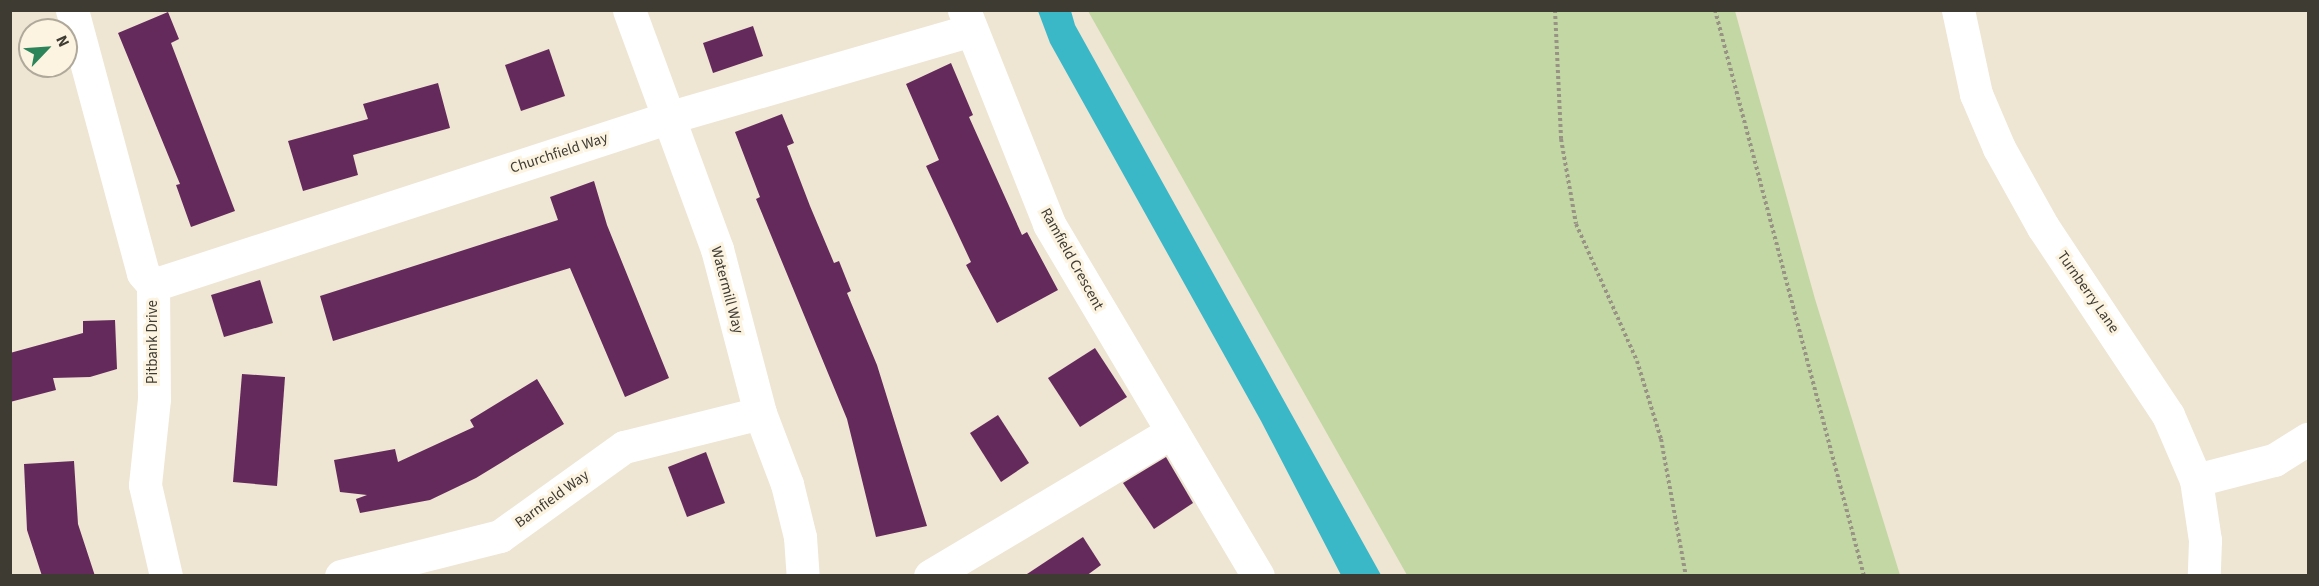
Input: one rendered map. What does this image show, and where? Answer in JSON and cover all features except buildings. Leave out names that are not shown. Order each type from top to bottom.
[{"type":"street","name":"Watermill Way","points":[[629,10],[717,249],[760,413],[787,484],[800,537],[803,576]]},
{"type":"street","name":"Turnberry Lane","points":[[1958,10],[1976,94],[1999,148],[2043,227],[2168,415],[2196,480],[2205,540],[2204,576]]},
{"type":"street","name":"Pitbank Drive","points":[[81,13],[143,273],[153,285],[154,399],[146,484],[166,576]]},
{"type":"street","name":"Churchfield Way","points":[[153,285],[966,20]]},
{"type":"street","name":"Ramfield Crescent","points":[[966,20],[1049,224],[1258,576]]},
{"type":"street","name":"Barnfield Way","points":[[340,576],[500,536],[624,447],[760,413]]},
{"type":"street","points":[[930,576],[1172,432]]},
{"type":"street","points":[[2196,480],[2274,460],[2308,439]]},
{"type":"path","points":[[1555,10],[1561,138],[1576,224],[1637,362],[1661,439],[1686,576]]},
{"type":"path","points":[[1715,10],[1864,576]]},
{"type":"green space","points":[[1088,11],[1735,11],[1815,299],[1900,575],[1407,575]]},
{"type":"water","points":[[1038,11],[1071,11],[1075,25],[1381,575],[1341,575],[1261,421],[1050,43]]}]
